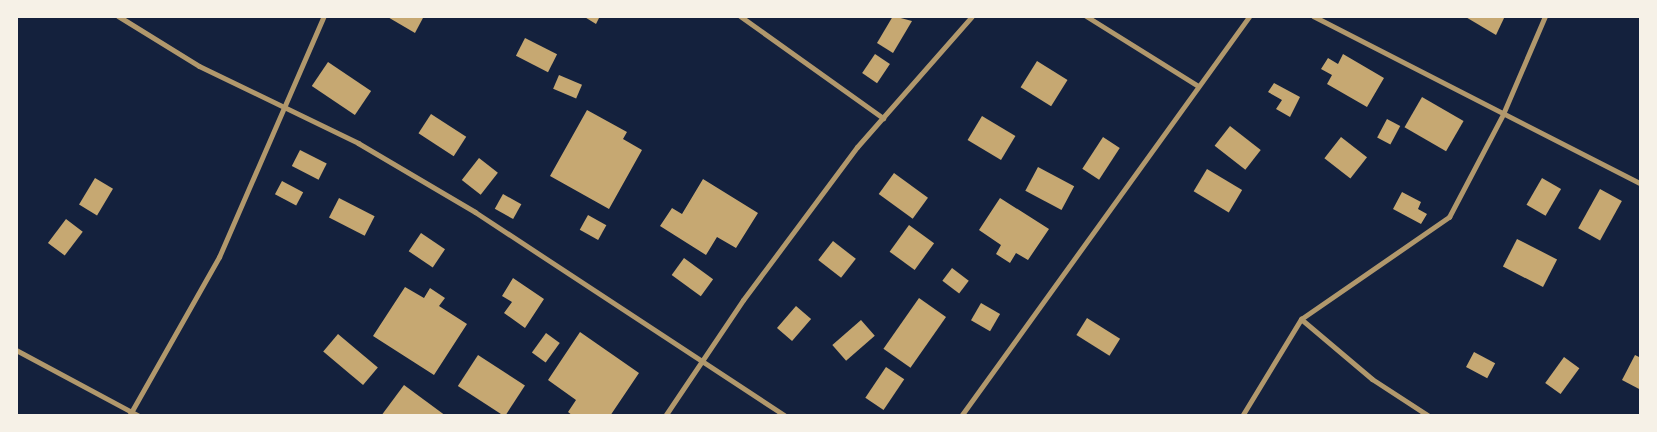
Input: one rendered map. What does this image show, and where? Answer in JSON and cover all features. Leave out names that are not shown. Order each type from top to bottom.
[{"type":"street","points":[[118,16],[281,109],[400,168],[704,358],[786,416]]},
{"type":"street","points":[[130,414],[219,257],[281,109],[324,16]]},
{"type":"street","points":[[740,16],[883,118]]},
{"type":"street","points":[[665,416],[704,358],[883,118],[972,16]]},
{"type":"street","points":[[1086,16],[1198,86]]},
{"type":"street","points":[[961,416],[1250,16]]},
{"type":"street","points":[[1313,16],[1641,184]]},
{"type":"street","points":[[1242,416],[1301,319],[1449,217],[1503,114],[1545,16]]},
{"type":"street","points":[[1301,319],[1372,379],[1429,416]]},
{"type":"street","points":[[16,350],[130,414],[139,416]]},
{"type":"building","points":[[386,16],[424,16],[415,33]]},
{"type":"building","points":[[583,16],[600,16],[596,24]]},
{"type":"building","points":[[893,16],[912,21],[893,53],[877,43]]},
{"type":"building","points":[[1464,16],[1505,16],[1496,35]]},
{"type":"building","points":[[525,38],[557,54],[548,72],[516,56]]},
{"type":"building","points":[[875,54],[890,64],[877,83],[862,73]]},
{"type":"building","points":[[1343,54],[1384,78],[1367,107],[1327,84],[1332,75],[1321,69],[1328,58],[1338,64]]},
{"type":"building","points":[[1037,61],[1068,80],[1051,106],[1021,87]]},
{"type":"building","points":[[328,62],[371,91],[355,115],[312,86]]},
{"type":"building","points":[[559,75],[582,85],[576,99],[553,89]]},
{"type":"building","points":[[1274,83],[1300,97],[1290,117],[1276,109],[1282,100],[1268,92]]},
{"type":"building","points":[[1422,97],[1464,121],[1446,151],[1404,127]]},
{"type":"building","points":[[587,110],[627,132],[623,139],[642,150],[609,209],[550,176]]},
{"type":"building","points":[[431,114],[466,137],[454,156],[418,133]]},
{"type":"building","points":[[982,116],[1015,136],[1001,160],[968,140]]},
{"type":"building","points":[[1387,119],[1400,126],[1390,145],[1377,138]]},
{"type":"building","points":[[1230,126],[1261,150],[1245,170],[1215,146]]},
{"type":"building","points":[[1103,137],[1120,148],[1099,180],[1082,169]]},
{"type":"building","points":[[1341,137],[1367,157],[1350,179],[1324,158]]},
{"type":"building","points":[[300,150],[327,164],[319,180],[292,166]]},
{"type":"building","points":[[479,158],[498,173],[481,195],[462,180]]},
{"type":"building","points":[[1038,167],[1074,186],[1062,210],[1025,191]]},
{"type":"building","points":[[1207,169],[1242,190],[1229,212],[1194,191]]},
{"type":"building","points":[[894,173],[928,198],[913,219],[879,194]]},
{"type":"building","points":[[95,178],[113,189],[97,215],[79,205]]},
{"type":"building","points":[[1542,178],[1561,189],[1546,216],[1526,205]]},
{"type":"building","points":[[703,179],[758,213],[736,248],[717,237],[706,255],[660,226],[672,208],[682,214]]},
{"type":"building","points":[[282,181],[303,192],[296,206],[275,194]]},
{"type":"building","points":[[1600,189],[1622,201],[1600,240],[1578,228]]},
{"type":"building","points":[[1402,192],[1421,202],[1418,209],[1427,214],[1421,224],[1393,209]]},
{"type":"building","points":[[503,194],[521,204],[513,219],[495,209]]},
{"type":"building","points":[[339,198],[375,216],[365,236],[329,218]]},
{"type":"building","points":[[1000,198],[1049,229],[1028,260],[1016,253],[1010,263],[996,254],[1001,245],[979,230]]},
{"type":"building","points":[[588,215],[606,225],[598,240],[580,230]]},
{"type":"building","points":[[66,219],[83,232],[65,256],[48,243]]},
{"type":"building","points":[[909,225],[934,243],[915,270],[890,252]]},
{"type":"building","points":[[421,233],[445,249],[433,267],[409,251]]},
{"type":"building","points":[[1517,239],[1557,259],[1543,287],[1503,267]]},
{"type":"building","points":[[833,241],[856,259],[841,278],[818,260]]},
{"type":"building","points":[[684,258],[713,279],[701,296],[672,275]]},
{"type":"building","points":[[952,268],[969,281],[959,293],[942,281]]},
{"type":"building","points":[[513,278],[544,299],[525,328],[504,313],[512,302],[502,296]]},
{"type":"building","points":[[405,287],[424,298],[430,288],[445,298],[439,306],[467,324],[434,375],[373,336]]},
{"type":"building","points":[[919,298],[946,317],[910,368],[883,349]]},
{"type":"building","points":[[981,303],[1000,314],[990,331],[971,320]]},
{"type":"building","points":[[796,306],[811,319],[792,341],[777,328]]},
{"type":"building","points":[[1087,318],[1120,339],[1109,356],[1076,335]]},
{"type":"building","points":[[861,320],[875,336],[846,361],[832,345]]},
{"type":"building","points":[[580,332],[639,373],[610,416],[573,416],[568,412],[576,400],[548,380]]},
{"type":"building","points":[[546,333],[560,343],[546,362],[532,352]]},
{"type":"building","points":[[338,334],[378,367],[363,385],[323,352]]},
{"type":"building","points":[[1474,352],[1495,363],[1487,378],[1466,367]]},
{"type":"building","points":[[478,355],[525,385],[505,416],[458,386]]},
{"type":"building","points":[[1635,355],[1641,358],[1641,390],[1622,380]]},
{"type":"building","points":[[1564,357],[1579,368],[1561,394],[1545,383]]},
{"type":"building","points":[[886,367],[904,379],[884,410],[865,398]]},
{"type":"building","points":[[404,385],[446,416],[381,416]]}]
